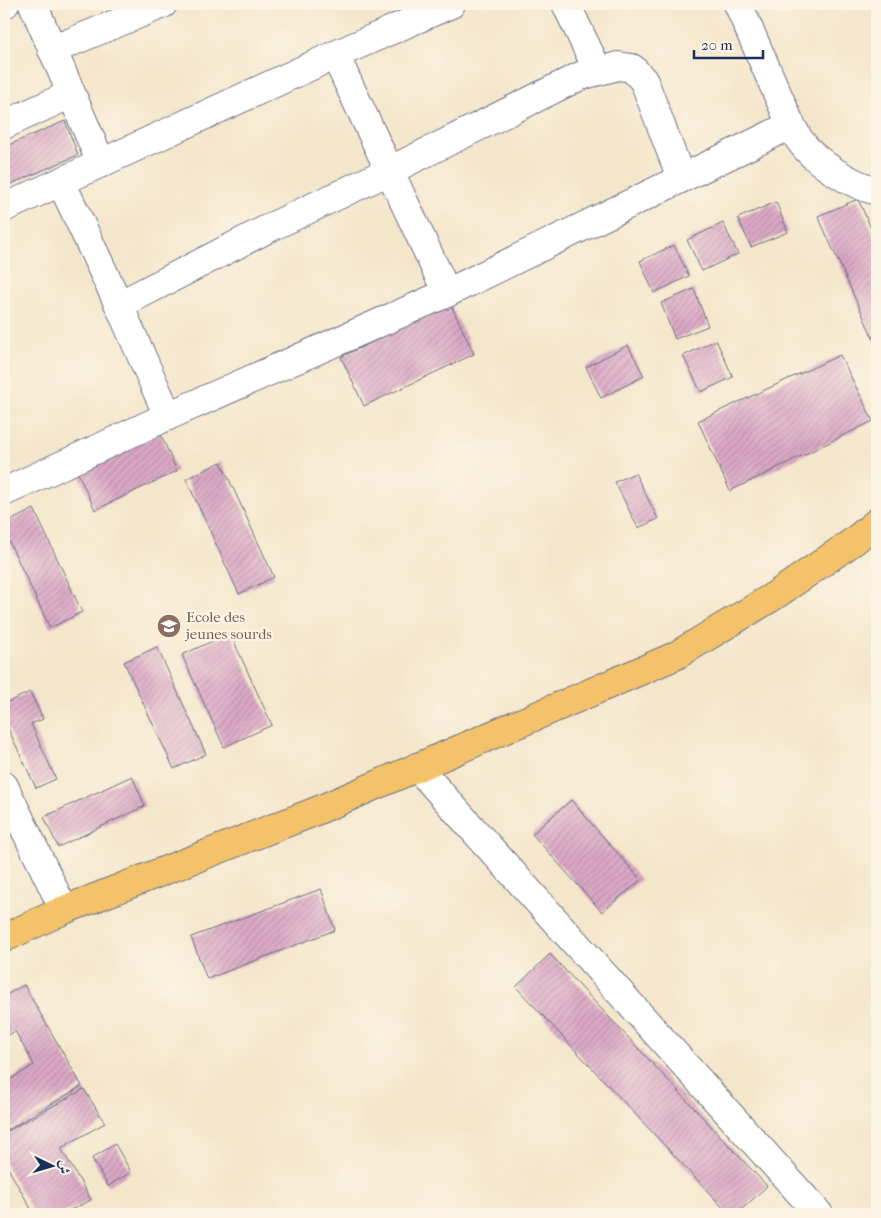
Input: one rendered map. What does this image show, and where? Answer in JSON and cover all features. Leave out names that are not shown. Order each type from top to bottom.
[{"type":"main road","points":[[4,938],[64,910],[314,812],[675,656],[774,596],[854,541],[877,522]]},
{"type":"street","points":[[33,4],[101,163]]},
{"type":"street","points":[[4,208],[335,55],[451,4]]},
{"type":"street","points":[[566,4],[598,71]]},
{"type":"street","points":[[738,4],[791,124],[801,142],[814,156],[837,172],[877,191]]},
{"type":"street","points":[[52,50],[153,6]]},
{"type":"street","points":[[335,55],[447,293]]},
{"type":"street","points":[[119,305],[269,228],[580,76],[618,66],[632,68],[644,81],[681,178]]},
{"type":"street","points":[[4,125],[71,94]]},
{"type":"street","points":[[4,492],[168,416],[447,293],[791,124]]},
{"type":"street","points":[[61,182],[119,305],[168,416]]},
{"type":"street","points":[[417,768],[819,1214]]},
{"type":"street","points":[[4,786],[64,910]]},
{"type":"building","points":[[65,121],[78,155],[4,187],[4,147]]},
{"type":"building","points":[[858,199],[877,242],[877,347],[818,216]]},
{"type":"building","points":[[776,202],[788,232],[751,247],[738,218]]},
{"type":"building","points":[[723,223],[738,254],[702,271],[687,240]]},
{"type":"building","points":[[674,245],[689,276],[654,293],[640,261]]},
{"type":"building","points":[[694,289],[708,326],[675,339],[661,303]]},
{"type":"building","points":[[451,305],[474,354],[364,406],[341,357]]},
{"type":"building","points":[[716,340],[733,377],[701,392],[683,356]]},
{"type":"building","points":[[628,345],[644,376],[601,398],[586,367]]},
{"type":"building","points":[[840,355],[873,421],[730,491],[698,421]]},
{"type":"building","points":[[160,433],[177,471],[95,510],[76,469]]},
{"type":"building","points":[[221,462],[274,577],[239,594],[186,479]]},
{"type":"building","points":[[635,473],[658,519],[638,528],[615,482]]},
{"type":"building","points":[[34,509],[82,612],[50,628],[4,531],[4,524]]},
{"type":"building","points":[[230,633],[272,725],[224,747],[182,655]]},
{"type":"building","points":[[157,647],[206,754],[174,769],[124,662]]},
{"type":"building","points":[[30,692],[43,719],[31,724],[56,779],[36,788],[4,720],[4,704]]},
{"type":"building","points":[[132,776],[145,806],[58,847],[44,817]]},
{"type":"building","points":[[571,800],[641,880],[602,912],[532,834]]},
{"type":"building","points":[[321,889],[335,930],[207,979],[191,937]]},
{"type":"building","points":[[550,954],[767,1186],[737,1214],[729,1214],[516,987]]},
{"type":"building","points":[[24,985],[82,1086],[4,1132],[4,1083],[34,1065],[15,1031],[4,1038],[4,996]]},
{"type":"building","points":[[84,1089],[105,1123],[61,1148],[91,1200],[62,1214],[34,1214],[4,1161],[4,1133]]},
{"type":"building","points":[[115,1144],[131,1172],[108,1186],[92,1158]]},
{"type":"place","name":"Ecole des jeunes sourds","points":[[169,626]]}]
